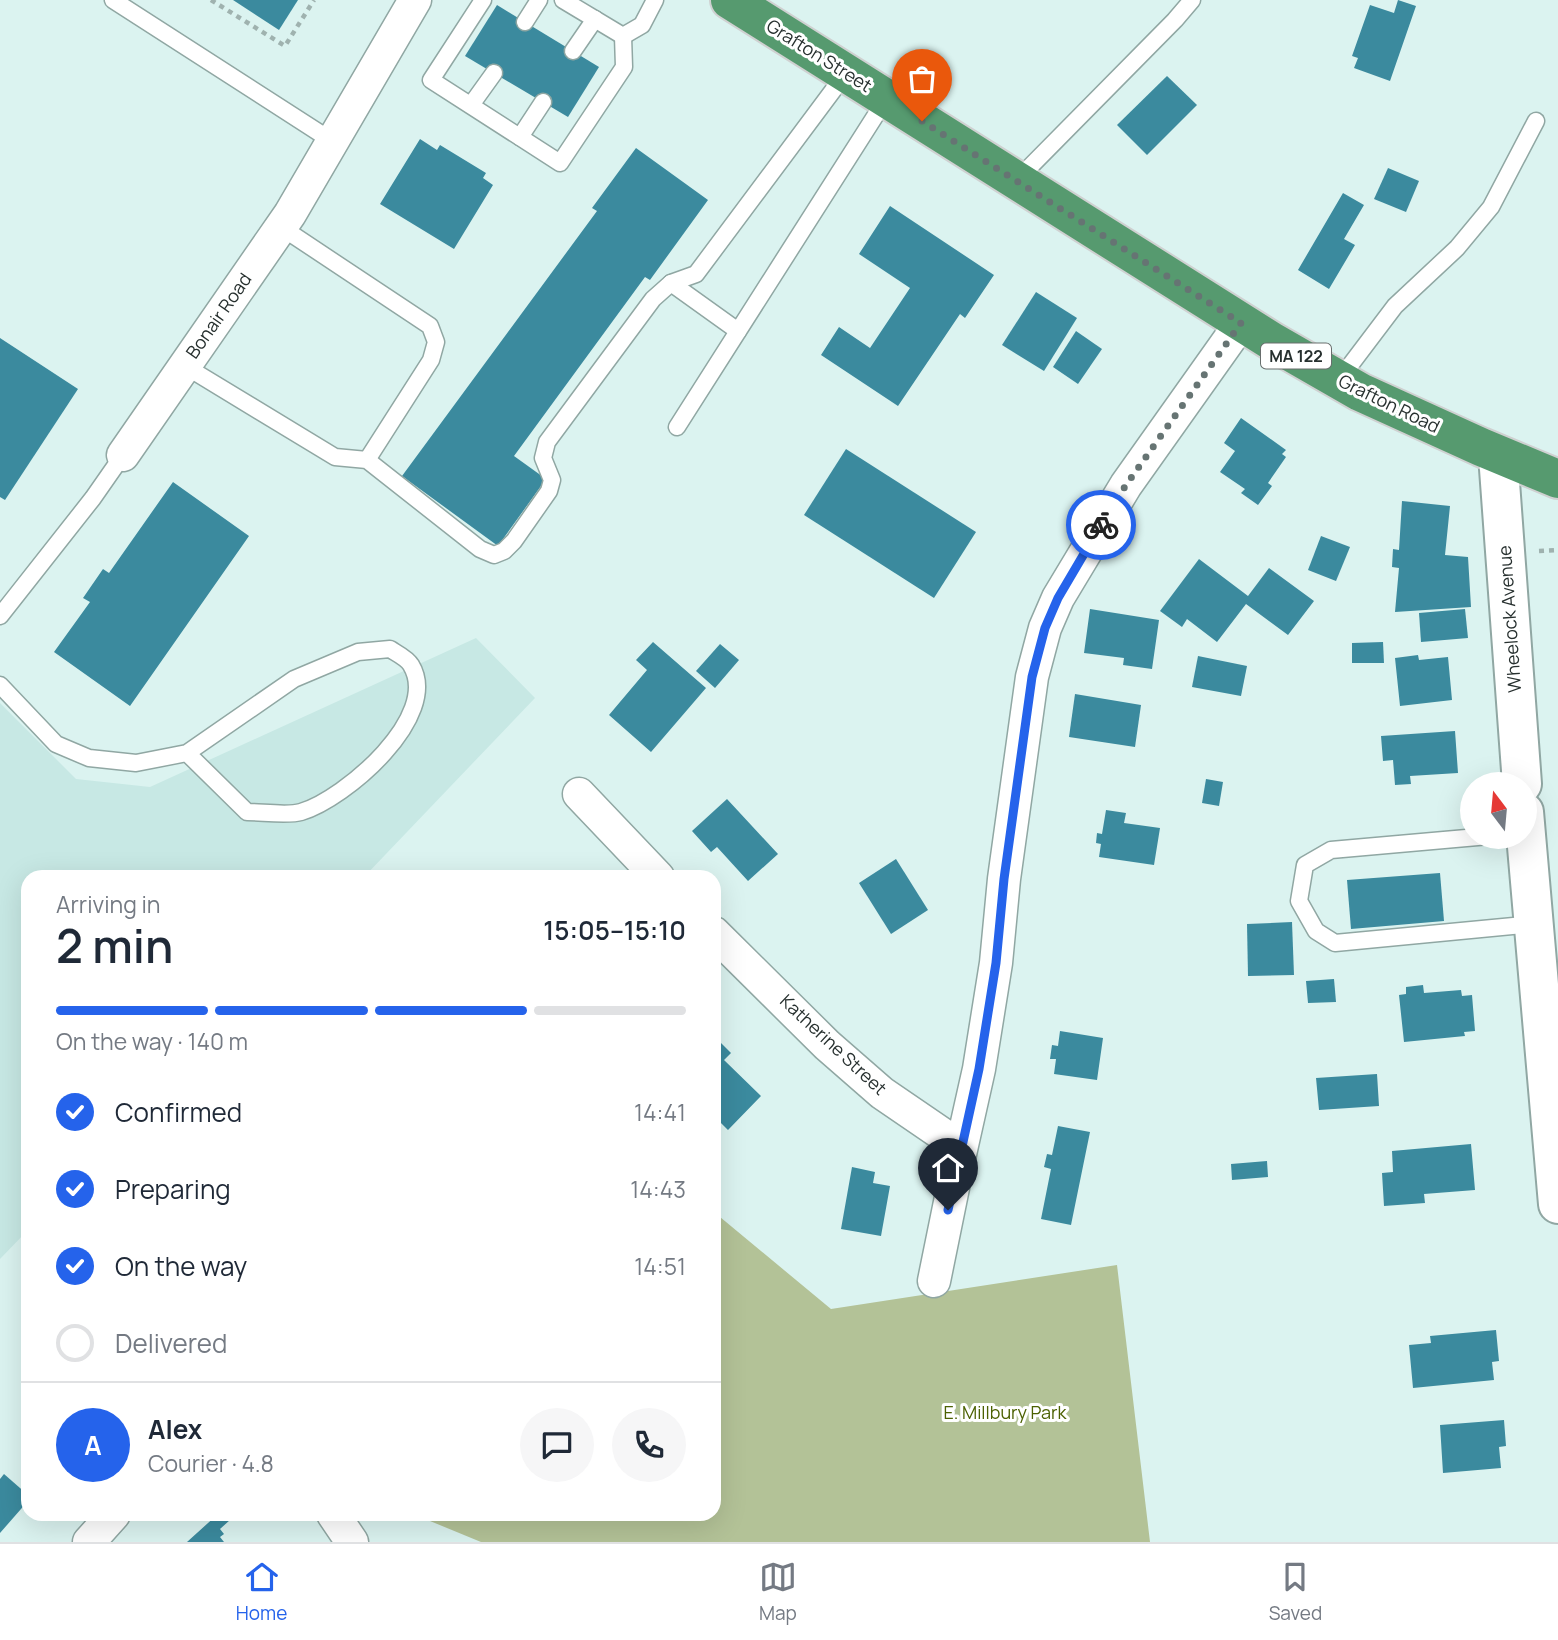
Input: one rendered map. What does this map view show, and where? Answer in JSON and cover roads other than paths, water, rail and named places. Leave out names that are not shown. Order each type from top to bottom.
[{"type":"highway","name":"Grafton Street","points":[[730,0],[1050,202]]},
{"type":"highway","name":"Grafton Road","points":[[1050,202],[1241,323],[1360,392],[1558,479]]},
{"type":"street","name":"Bonair Road","points":[[123,455],[281,227],[415,0]]},
{"type":"street","points":[[934,1281],[979,1069],[992,989],[1032,677],[1045,628],[1058,598],[1126,485],[1241,323]]},
{"type":"street","name":"Wheelock Avenue","points":[[1498,454],[1521,772]]},
{"type":"street","points":[[579,794],[651,870]]},
{"type":"street","points":[[1520,849],[1533,924],[1558,1204]]},
{"type":"street","name":"Katherine Street","points":[[721,940],[827,1045],[883,1093],[961,1147]]},
{"type":"street","points":[[89,1542],[108,1521]]},
{"type":"street","points":[[337,1521],[352,1542]]},
{"type":"lane","points":[[113,0],[332,141]]},
{"type":"lane","points":[[483,0],[431,80],[560,163],[624,67],[623,36]]},
{"type":"lane","points":[[525,22],[539,0]]},
{"type":"lane","points":[[563,0],[623,36]]},
{"type":"lane","points":[[623,36],[642,25],[655,0]]},
{"type":"lane","points":[[1016,181],[1192,0]]},
{"type":"lane","points":[[573,51],[594,19]]},
{"type":"lane","points":[[471,106],[494,73]]},
{"type":"lane","points":[[184,366],[335,457],[367,460],[480,549],[494,555],[504,551],[549,491],[552,480],[543,458],[547,442],[653,299],[671,283],[696,274],[846,73]]},
{"type":"lane","points":[[677,427],[886,98]]},
{"type":"lane","points":[[520,137],[543,102]]},
{"type":"lane","points":[[1339,380],[1395,306],[1457,248],[1491,207],[1536,121]]},
{"type":"lane","points":[[281,227],[430,327],[436,342],[431,359],[367,460]]},
{"type":"lane","points":[[671,283],[738,331]]},
{"type":"lane","name":"Bonair Road","points":[[0,616],[93,498],[123,455]]},
{"type":"lane","points":[[0,685],[56,744],[89,758],[136,763],[187,753],[294,679],[358,652],[390,649],[411,664],[417,685],[414,706],[402,731],[373,765],[341,791],[300,812],[247,812],[187,753]]},
{"type":"lane","points":[[1460,835],[1331,850],[1305,864],[1299,901],[1316,931],[1335,943],[1533,924]]},
{"type":"park label","name":"E. Millbury Park","points":[[1005,1413]]}]
